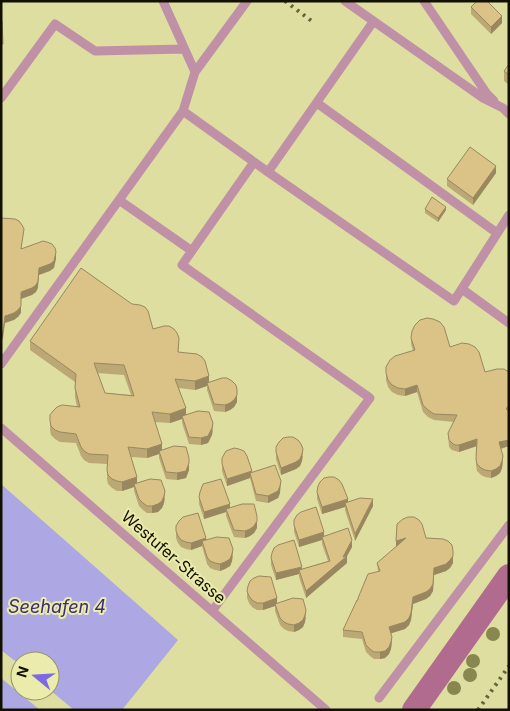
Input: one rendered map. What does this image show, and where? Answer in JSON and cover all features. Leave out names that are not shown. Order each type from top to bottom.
[{"type":"main road","points":[[414,710],[509,576]]},
{"type":"lane","points":[[163,1],[195,72]]},
{"type":"lane","points":[[1,364],[183,111],[195,72],[247,1]]},
{"type":"lane","points":[[345,1],[483,98],[506,111]]},
{"type":"lane","points":[[424,1],[487,94],[506,111]]},
{"type":"lane","points":[[268,172],[373,22]]},
{"type":"lane","points":[[1,98],[55,24],[94,51],[184,49]]},
{"type":"lane","points":[[316,103],[497,233]]},
{"type":"lane","points":[[183,111],[454,301],[509,215]]},
{"type":"lane","points":[[212,611],[370,398],[182,266],[254,162]]},
{"type":"lane","points":[[119,200],[192,251]]},
{"type":"lane","points":[[462,289],[509,323]]},
{"type":"lane","name":"Westufer-Strasse","points":[[1,428],[326,710]]},
{"type":"lane","points":[[379,698],[509,525]]},
{"type":"water","name":"Seehafen 4","points":[[1,484],[178,640],[122,710],[1,710]]},
{"type":"pier","points":[[1,650],[10,657],[10,685],[1,678]]},
{"type":"pier","points":[[60,698],[74,710],[40,710],[29,701],[60,701]]},
{"type":"building","points":[[477,1],[487,1],[502,16],[491,27],[471,7]]},
{"type":"building","points":[[2,21],[3,44],[1,44]]},
{"type":"building","points":[[509,64],[509,75],[504,71]]},
{"type":"building","points":[[470,147],[496,166],[473,198],[447,179]]},
{"type":"building","points":[[432,197],[446,207],[438,218],[425,209]]},
{"type":"building","points":[[1,218],[15,219],[22,225],[24,229],[21,249],[43,241],[52,244],[56,252],[54,261],[39,268],[36,285],[21,292],[21,306],[18,310],[5,316],[1,335]]},
{"type":"building","points":[[81,268],[132,304],[145,307],[153,329],[169,326],[174,329],[179,338],[178,352],[197,354],[202,357],[209,376],[195,381],[175,379],[186,408],[170,414],[152,412],[162,444],[147,449],[128,447],[137,477],[122,482],[112,479],[108,475],[108,455],[89,454],[81,447],[76,434],[60,432],[51,426],[50,415],[57,407],[62,405],[80,407],[75,388],[76,374],[30,341]],"holes":[[[94,363],[124,365],[134,396],[105,393]]]},
{"type":"building","points":[[427,318],[440,322],[444,327],[450,347],[462,343],[475,347],[479,352],[485,372],[504,369],[509,372],[509,405],[506,409],[509,411],[509,440],[499,442],[503,456],[500,466],[496,469],[491,471],[485,470],[477,464],[477,439],[459,445],[455,445],[449,440],[448,433],[457,415],[434,414],[423,405],[417,385],[405,389],[398,388],[388,380],[386,367],[390,360],[395,356],[415,350],[411,338],[412,331],[420,320]]},
{"type":"building","points":[[227,378],[236,385],[237,395],[234,400],[225,405],[214,404],[207,383]]},
{"type":"building","points":[[198,411],[209,412],[213,423],[212,428],[208,436],[201,438],[189,437],[182,416]]},
{"type":"building","points":[[288,437],[298,440],[303,449],[302,454],[296,462],[281,468],[276,447],[283,438]]},
{"type":"building","points":[[174,446],[186,447],[189,463],[186,471],[177,473],[166,472],[159,451]]},
{"type":"building","points":[[234,448],[244,451],[252,471],[227,479],[222,458],[226,451]]},
{"type":"building","points":[[275,465],[281,481],[278,491],[268,496],[256,494],[250,473]]},
{"type":"building","points":[[329,477],[339,480],[348,499],[322,507],[317,492],[318,486],[324,478]]},
{"type":"building","points":[[150,479],[161,480],[165,491],[162,501],[152,506],[147,506],[139,499],[134,484]]},
{"type":"building","points":[[221,479],[230,504],[204,512],[199,497],[203,484]]},
{"type":"building","points":[[360,498],[373,499],[355,534],[345,503]]},
{"type":"building","points":[[242,504],[254,504],[257,521],[254,526],[245,531],[234,530],[226,509]]},
{"type":"building","points":[[316,507],[324,532],[299,540],[294,520],[301,512]]},
{"type":"building","points":[[198,513],[206,538],[191,543],[181,540],[176,531],[179,521],[183,517]]},
{"type":"building","points":[[408,517],[414,517],[419,520],[426,538],[448,541],[452,545],[453,556],[446,564],[434,568],[433,584],[430,589],[413,597],[409,618],[405,622],[389,627],[392,637],[389,647],[385,651],[374,652],[366,645],[362,632],[343,630],[368,574],[380,571],[377,563],[406,538],[396,541],[397,524]]},
{"type":"building","points":[[348,528],[352,540],[343,557],[347,556],[306,591],[299,570],[330,561],[322,537]]},
{"type":"building","points":[[217,537],[229,538],[233,549],[230,559],[220,564],[210,561],[202,541]]},
{"type":"building","points":[[294,540],[302,567],[276,573],[271,558],[274,548]]},
{"type":"building","points":[[259,576],[271,577],[277,598],[263,603],[257,603],[252,600],[247,591],[248,586],[250,581]]},
{"type":"building","points":[[293,598],[303,599],[306,610],[303,620],[294,625],[284,622],[280,618],[275,604]]},
{"type":"railway","points":[[285,1],[313,22]]},
{"type":"railway","points":[[478,710],[509,666]]}]
